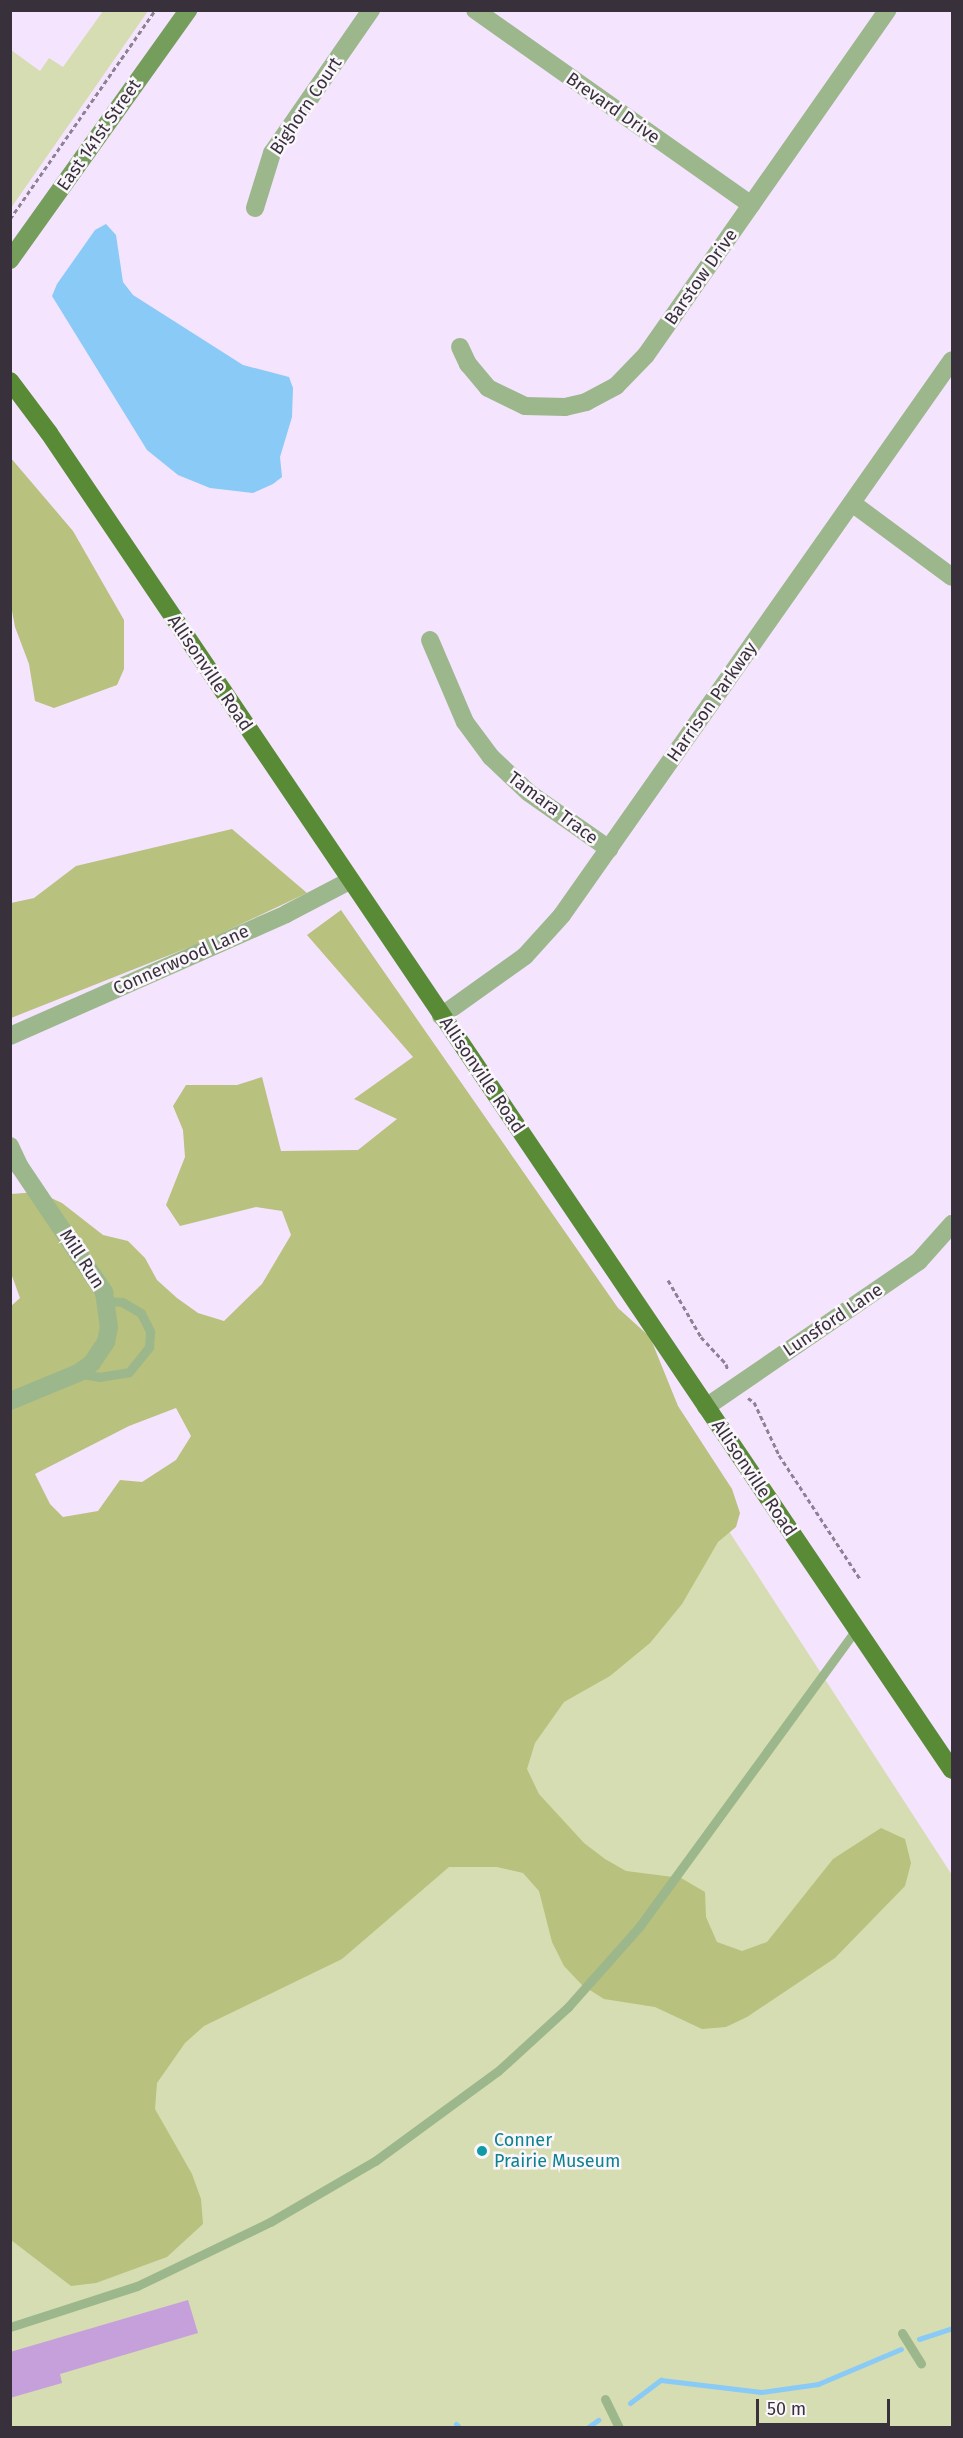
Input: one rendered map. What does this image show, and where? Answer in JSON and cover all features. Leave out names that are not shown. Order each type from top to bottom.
[{"type":"main road","name":"Allisonville Road","points":[[10,381],[351,880],[952,1770]]},
{"type":"street","name":"East 141st Street","points":[[10,260],[188,10]]},
{"type":"street","name":"Bighorn Court","points":[[255,208],[272,153],[371,10]]},
{"type":"street","name":"Brevard Drive","points":[[475,10],[752,205]]},
{"type":"street","name":"Barstow Drive","points":[[460,347],[480,381],[508,401],[547,409],[586,402],[603,394],[626,377],[646,355],[888,10]]},
{"type":"street","name":"Harrison Parkway","points":[[441,1016],[538,944],[609,849],[952,360]]},
{"type":"street","points":[[852,503],[952,577]]},
{"type":"street","name":"Tamara Trace","points":[[430,640],[465,722],[491,757],[529,793],[609,849]]},
{"type":"street","name":"Connerwood Lane","points":[[10,1036],[286,914],[351,880]]},
{"type":"street","name":"Mill Run","points":[[10,1146],[20,1167],[89,1267],[106,1300],[110,1327],[106,1342],[92,1363],[78,1373],[10,1401]]},
{"type":"street","name":"Lunsford Lane","points":[[706,1407],[920,1261],[952,1224]]},
{"type":"lane","points":[[78,1373],[99,1377],[129,1372],[150,1347],[150,1331],[141,1313],[122,1302],[106,1300]]},
{"type":"lane","points":[[10,2327],[137,2286],[280,2217],[375,2161],[498,2071],[568,2007],[639,1927],[856,1629]]},
{"type":"lane","points":[[902,2333],[921,2364]]},
{"type":"lane","points":[[605,2399],[619,2427]]},
{"type":"path","points":[[10,219],[155,10]]},
{"type":"path","points":[[668,1280],[701,1337],[726,1364],[728,1371]]},
{"type":"path","points":[[748,1398],[754,1402],[776,1448],[860,1579]]},
{"type":"green space","points":[[103,11],[148,11],[11,208],[11,50],[40,71],[49,58],[63,67]]},
{"type":"green space","points":[[10,457],[73,531],[124,620],[124,669],[117,685],[54,708],[35,701],[29,664],[15,627],[10,600]]},
{"type":"green space","points":[[232,829],[307,893],[205,941],[11,1018],[11,903],[34,898],[76,866]]},
{"type":"green space","points":[[341,910],[618,1308],[650,1337],[678,1406],[732,1489],[740,1513],[736,1527],[718,1542],[682,1604],[650,1643],[610,1676],[564,1702],[535,1743],[527,1769],[539,1794],[584,1843],[605,1859],[626,1871],[681,1878],[705,1892],[706,1917],[717,1942],[742,1951],[767,1942],[833,1859],[881,1828],[905,1839],[911,1863],[905,1886],[835,1958],[747,2017],[726,2027],[702,2029],[655,2007],[604,1999],[582,1985],[564,1966],[552,1942],[539,1891],[523,1873],[497,1867],[449,1867],[342,1959],[204,2026],[185,2043],[157,2083],[155,2109],[192,2174],[201,2199],[203,2224],[167,2257],[96,2283],[71,2286],[11,2240],[10,1307],[20,1298],[11,1273],[11,1194],[38,1192],[62,1203],[103,1235],[128,1241],[145,1258],[157,1280],[177,1298],[198,1313],[224,1321],[262,1284],[291,1235],[282,1211],[256,1207],[180,1226],[166,1205],[185,1157],[183,1130],[173,1106],[186,1085],[237,1085],[262,1077],[281,1151],[358,1150],[397,1119],[354,1099],[413,1057],[307,935]],"holes":[[[176,1408],[191,1436],[176,1460],[142,1482],[120,1480],[98,1511],[63,1517],[50,1504],[35,1474],[129,1426]]]},
{"type":"green space","name":"Conner Prairie Museum","points":[[599,1331],[952,1875],[952,2427],[11,2428],[11,1563]]},
{"type":"water","points":[[106,224],[116,235],[123,282],[133,295],[243,365],[289,377],[293,388],[292,417],[280,457],[282,477],[273,484],[253,493],[210,488],[178,475],[147,450],[52,296],[57,284],[95,230]]},
{"type":"building","points":[[188,2300],[198,2333],[60,2374],[62,2383],[10,2398],[10,2352]]},
{"type":"waterway","points":[[919,2339],[952,2328]]},
{"type":"waterway","points":[[630,2403],[661,2380],[761,2392],[818,2384],[901,2349]]},
{"type":"waterway","points":[[587,2428],[598,2420]]},
{"type":"waterway","points":[[456,2424],[460,2428]]},
{"type":"waterway","points":[[504,2428],[527,2428]]},
{"type":"place","name":"Conner Prairie Museum","points":[[482,2151]]}]
